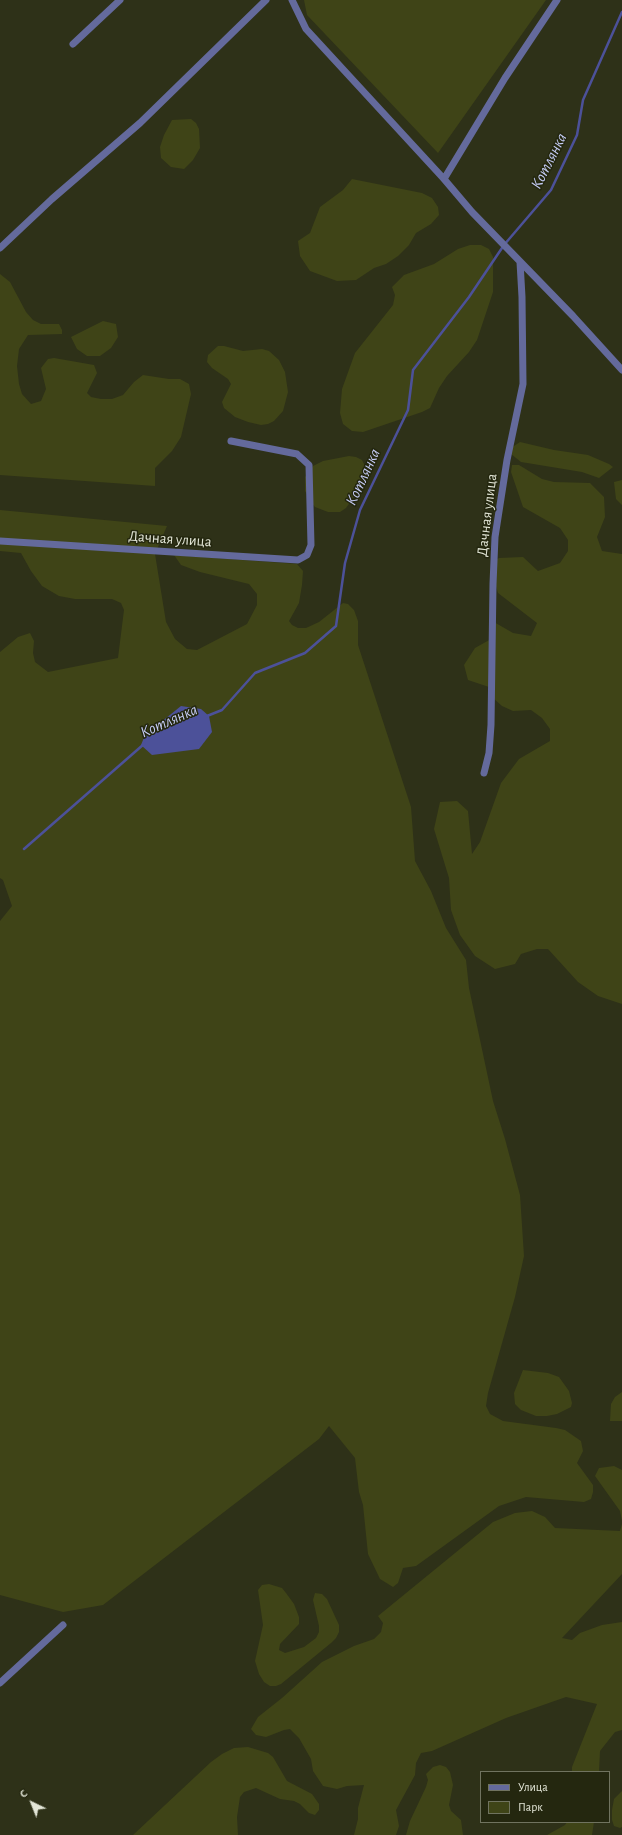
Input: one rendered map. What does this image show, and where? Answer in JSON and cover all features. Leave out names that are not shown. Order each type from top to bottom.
[{"type":"street","points":[[73,44],[120,0]]},
{"type":"street","points":[[0,248],[52,199],[140,123],[266,0]]},
{"type":"street","points":[[292,0],[306,29],[444,179],[472,212],[622,370]]},
{"type":"street","points":[[444,179],[505,78],[557,0]]},
{"type":"street","name":"Дачная улица","points":[[484,773],[489,752],[491,725],[495,537],[507,460],[523,384],[520,262]]},
{"type":"street","name":"Дачная улица","points":[[0,541],[298,560],[307,555],[311,546],[309,465],[297,454],[231,441]]},
{"type":"street","points":[[0,1683],[63,1625]]},
{"type":"green space","points":[[304,0],[546,0],[438,153],[307,15]]},
{"type":"green space","points":[[191,119],[196,123],[199,129],[200,148],[193,160],[184,169],[171,167],[161,158],[160,147],[164,135],[172,120]]},
{"type":"green space","points":[[352,179],[422,193],[432,198],[438,207],[439,215],[431,224],[416,233],[409,245],[398,256],[386,264],[374,268],[356,280],[337,281],[310,271],[300,256],[298,241],[310,233],[320,207],[343,190]]},
{"type":"green space","points":[[470,245],[481,245],[489,249],[493,257],[493,292],[477,340],[469,352],[447,376],[439,388],[430,408],[363,432],[352,431],[343,424],[340,413],[342,389],[355,353],[393,305],[395,295],[392,287],[404,275],[434,264],[458,249]]},
{"type":"green space","points":[[0,274],[10,282],[26,312],[33,320],[41,324],[59,324],[62,330],[62,334],[28,335],[19,349],[17,366],[19,384],[22,394],[31,404],[41,401],[46,389],[41,368],[48,359],[54,358],[94,365],[97,373],[87,393],[91,397],[101,399],[112,399],[123,395],[134,382],[143,375],[180,379],[189,384],[191,394],[181,437],[172,451],[155,468],[155,486],[0,475]]},
{"type":"green space","points":[[103,321],[116,324],[118,337],[111,348],[100,356],[87,356],[77,349],[71,337]]},
{"type":"green space","points":[[218,346],[243,351],[262,349],[269,351],[279,360],[285,372],[288,392],[283,411],[274,421],[261,425],[248,422],[235,417],[224,408],[222,402],[231,384],[228,379],[212,368],[207,362],[208,355]]},
{"type":"green space","points":[[520,442],[554,450],[588,455],[613,467],[599,478],[582,472],[521,462],[511,454],[511,448]]},
{"type":"green space","points":[[349,456],[362,460],[365,466],[364,479],[358,491],[346,508],[340,512],[328,512],[315,507],[305,491],[305,477],[308,472],[313,466],[323,461]]},
{"type":"green space","points":[[512,465],[519,465],[542,479],[554,482],[590,483],[604,497],[605,517],[597,537],[602,551],[622,554],[622,1004],[598,996],[578,982],[548,949],[537,949],[521,954],[515,964],[495,969],[475,956],[460,935],[451,910],[449,878],[434,829],[440,802],[457,801],[468,811],[472,854],[480,842],[501,783],[519,759],[550,741],[550,729],[542,718],[531,710],[513,711],[502,706],[493,698],[489,687],[468,680],[464,665],[475,648],[491,639],[494,622],[513,633],[531,636],[537,623],[498,593],[491,570],[492,562],[499,558],[523,557],[538,571],[560,563],[568,551],[568,540],[560,528],[523,507],[511,472]]},
{"type":"green space","points":[[622,480],[622,505],[616,499],[614,482]]},
{"type":"green space","points":[[0,510],[167,526],[155,554],[166,622],[175,639],[187,649],[197,650],[247,624],[257,605],[257,594],[249,584],[200,572],[181,565],[174,555],[297,564],[303,571],[302,585],[299,603],[289,621],[292,625],[298,628],[306,628],[319,622],[343,603],[348,604],[354,610],[358,621],[358,645],[411,807],[415,861],[431,891],[446,928],[466,960],[469,988],[493,1101],[520,1195],[524,1256],[515,1297],[488,1393],[486,1406],[490,1414],[503,1421],[565,1430],[581,1441],[583,1451],[577,1463],[593,1485],[591,1499],[584,1502],[526,1497],[499,1506],[416,1566],[403,1568],[398,1583],[393,1587],[380,1579],[368,1554],[363,1505],[359,1492],[355,1458],[329,1426],[319,1439],[103,1605],[63,1612],[0,1595],[0,921],[12,906],[3,880],[0,878],[0,652],[18,637],[30,633],[34,641],[33,653],[35,662],[48,672],[118,658],[124,610],[121,603],[112,599],[75,599],[59,596],[42,586],[31,571],[21,553],[0,551]]},
{"type":"green space","points":[[523,1370],[548,1373],[559,1377],[569,1391],[572,1403],[571,1407],[557,1414],[547,1416],[536,1416],[521,1410],[515,1404],[514,1393]]},
{"type":"green space","points":[[622,1392],[622,1421],[610,1421],[611,1404],[615,1397]]},
{"type":"green space","points":[[614,1466],[622,1470],[622,1521],[620,1511],[595,1476],[599,1468]]},
{"type":"green space","points":[[532,1511],[545,1517],[555,1528],[620,1531],[622,1524],[622,1574],[562,1638],[572,1640],[580,1633],[602,1625],[622,1622],[622,1730],[615,1732],[600,1751],[599,1771],[572,1771],[572,1767],[597,1704],[566,1697],[506,1718],[432,1751],[421,1753],[416,1763],[415,1775],[396,1810],[399,1826],[396,1835],[354,1835],[358,1819],[358,1808],[364,1785],[347,1786],[337,1789],[323,1786],[313,1771],[311,1759],[299,1738],[290,1729],[266,1737],[256,1735],[251,1729],[258,1717],[282,1698],[322,1662],[354,1646],[374,1639],[381,1632],[383,1623],[378,1616],[493,1522],[515,1513]]},
{"type":"green space","points":[[269,1584],[282,1588],[294,1604],[299,1617],[299,1624],[280,1644],[279,1650],[285,1653],[304,1647],[316,1638],[319,1632],[319,1626],[313,1600],[315,1593],[322,1594],[327,1599],[339,1625],[339,1632],[331,1643],[281,1684],[276,1686],[270,1686],[264,1682],[259,1674],[255,1661],[263,1625],[258,1590],[262,1585]]},
{"type":"green space","points":[[248,1747],[268,1753],[273,1757],[287,1781],[312,1794],[319,1804],[319,1810],[315,1815],[309,1813],[300,1804],[294,1801],[280,1799],[256,1788],[244,1792],[240,1797],[237,1817],[238,1835],[133,1835],[211,1762],[234,1748]]},
{"type":"green space","points":[[440,1765],[446,1767],[450,1772],[453,1785],[449,1805],[451,1811],[461,1820],[463,1835],[406,1835],[410,1821],[426,1787],[428,1780],[426,1774],[433,1767]]},
{"type":"green space","points":[[622,1791],[622,1827],[620,1828],[614,1826],[612,1820],[612,1810],[614,1799]]},
{"type":"green space","points":[[566,1823],[594,1823],[592,1835],[547,1835]]},
{"type":"water","points":[[181,706],[201,709],[209,716],[212,732],[199,749],[152,755],[141,745],[145,735]]},
{"type":"waterway","name":"Котлянка","points":[[207,716],[222,710],[255,673],[305,653],[336,626],[345,563],[360,510],[408,410],[413,370],[469,297],[504,245],[551,190],[577,135],[583,100],[622,12]]},
{"type":"waterway","name":"Котлянка","points":[[24,849],[144,744]]}]
